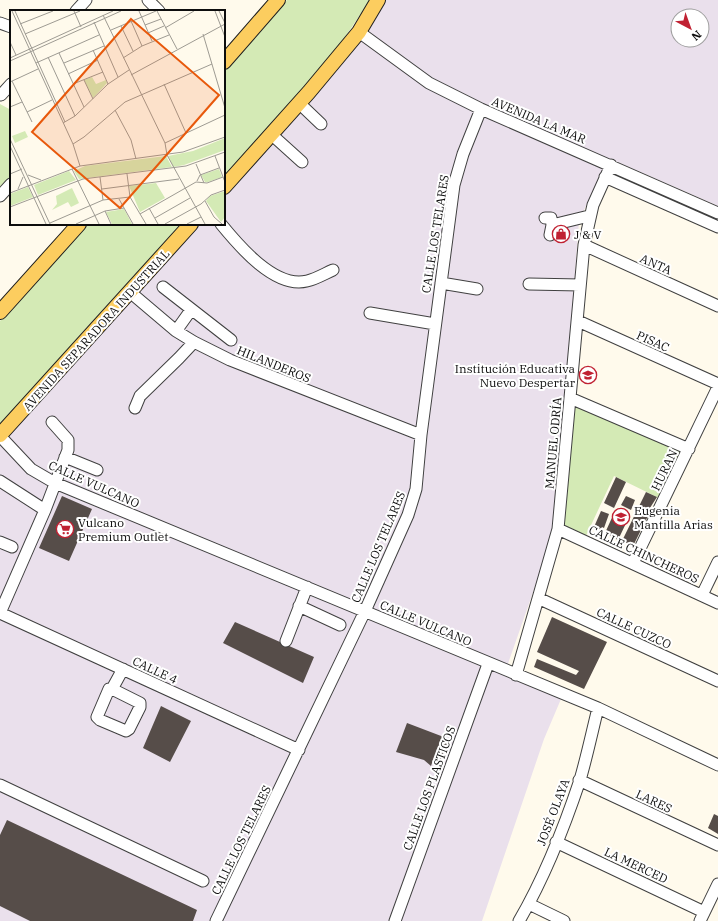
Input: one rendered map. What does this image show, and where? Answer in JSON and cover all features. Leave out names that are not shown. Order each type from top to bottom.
[{"type":"main road","points":[[225,61],[278,0]]},
{"type":"main road","points":[[225,186],[299,103],[359,32],[378,0]]},
{"type":"main road","points":[[0,312],[78,225]]},
{"type":"main road","name":"AVENIDA SEPARADORA INDUSTRIAL","points":[[0,436],[190,225]]},
{"type":"street","points":[[77,10],[86,0]]},
{"type":"street","points":[[148,0],[158,10]]},
{"type":"street","points":[[0,23],[10,27]]},
{"type":"street","name":"AVENIDA LA MAR","points":[[359,32],[429,83],[481,109],[718,213]]},
{"type":"street","points":[[10,85],[1,95],[10,101]]},
{"type":"street","points":[[299,103],[321,124]]},
{"type":"street","name":"CALLE LOS TELARES","points":[[216,921],[365,611],[408,515],[416,489],[421,435],[440,283],[454,185],[463,154],[481,109]]},
{"type":"street","points":[[271,134],[302,162]]},
{"type":"street","name":"MANUEL ODRÍA","points":[[516,675],[540,599],[558,529],[584,246],[589,216],[611,165]]},
{"type":"street","points":[[605,177],[718,227]]},
{"type":"street","points":[[0,196],[10,185]]},
{"type":"street","points":[[549,226],[589,216]]},
{"type":"street","points":[[222,225],[246,253],[264,268],[292,282],[307,281],[333,270]]},
{"type":"street","name":"ANTA","points":[[584,246],[718,306]]},
{"type":"street","points":[[440,283],[477,289]]},
{"type":"street","points":[[529,284],[580,285]]},
{"type":"street","points":[[163,287],[231,340]]},
{"type":"street","name":"HILANDEROS","points":[[130,292],[176,331],[230,360],[286,384],[421,435]]},
{"type":"street","points":[[176,331],[191,310]]},
{"type":"street","points":[[370,313],[435,324]]},
{"type":"street","name":"PISAC","points":[[578,321],[718,384]]},
{"type":"street","points":[[135,408],[140,396],[194,342]]},
{"type":"street","name":"HURAN","points":[[633,563],[718,387]]},
{"type":"street","points":[[570,398],[689,449]]},
{"type":"street","points":[[0,613],[45,510],[70,444],[52,422]]},
{"type":"street","name":"CALLE VULCANO","points":[[0,436],[13,452],[31,469],[55,483],[365,611],[488,664],[598,708],[718,766]]},
{"type":"street","points":[[65,457],[97,470]]},
{"type":"street","points":[[0,481],[45,510]]},
{"type":"street","name":"CALLE CHINCHEROS","points":[[558,529],[718,603]]},
{"type":"street","points":[[0,542],[12,547]]},
{"type":"street","points":[[702,595],[718,562]]},
{"type":"street","points":[[286,641],[307,587]]},
{"type":"street","name":"CALLE CUZCO","points":[[540,599],[718,681]]},
{"type":"street","points":[[299,606],[340,625]]},
{"type":"street","name":"CALLE 4","points":[[0,613],[299,750]]},
{"type":"street","name":"CALLE LOS PLASTICOS","points":[[395,921],[488,664]]},
{"type":"street","points":[[112,689],[123,669]]},
{"type":"street","name":"JOSÉ OLAYA","points":[[519,921],[529,904],[556,842],[579,780],[598,708]]},
{"type":"street","name":"LARES","points":[[579,780],[718,845]]},
{"type":"street","points":[[0,785],[203,881]]},
{"type":"street","name":"LA MERCED","points":[[556,842],[702,916]]},
{"type":"street","points":[[702,916],[718,884]]},
{"type":"street","points":[[529,904],[564,921]]},
{"type":"shaded area","points":[[382,0],[718,0],[718,206],[608,158],[579,221],[556,527],[504,675],[561,699],[544,739],[482,921],[0,921],[0,444],[196,225],[225,225],[225,193],[366,30]]},
{"type":"green space","points":[[287,0],[370,0],[335,52],[225,176],[225,70]]},
{"type":"green space","points":[[0,104],[10,109],[10,180],[0,192]]},
{"type":"green space","points":[[85,225],[180,225],[79,336],[2,428],[0,427],[0,321]]},
{"type":"green space","points":[[575,402],[685,451],[661,499],[614,476],[585,538],[564,528]]},
{"type":"building","points":[[616,477],[626,482],[614,508],[604,503]]},
{"type":"building","points":[[646,492],[657,497],[648,511],[650,512],[633,546],[622,541]]},
{"type":"building","name":"Vulcano Premium Outlet","points":[[62,496],[92,509],[69,561],[39,548]]},
{"type":"building","points":[[626,496],[635,500],[631,510],[621,505]]},
{"type":"building","points":[[601,511],[609,514],[604,528],[602,527],[601,530],[594,527]]},
{"type":"building","points":[[615,511],[629,517],[618,540],[605,533]]},
{"type":"building","points":[[552,617],[607,642],[584,689],[534,667],[537,659],[576,675],[579,671],[537,652]]},
{"type":"building","points":[[235,622],[314,657],[303,683],[223,643]]},
{"type":"building","points":[[161,706],[191,721],[170,762],[143,748]]},
{"type":"building","points":[[407,723],[449,739],[441,759],[434,757],[431,766],[424,760],[396,752]]},
{"type":"building","points":[[714,814],[718,816],[718,834],[708,828]]},
{"type":"building","points":[[7,820],[197,910],[193,921],[30,921],[0,906],[0,835]]},
{"type":"place","name":"J & V","points":[[561,234]]},
{"type":"place","name":"Institución Educativa Nuevo Despertar","points":[[588,375]]},
{"type":"place","name":"Eugenia Mantilla Arias","points":[[621,517]]},
{"type":"place","name":"Vulcano Premium Outlet","points":[[65,529]]}]
